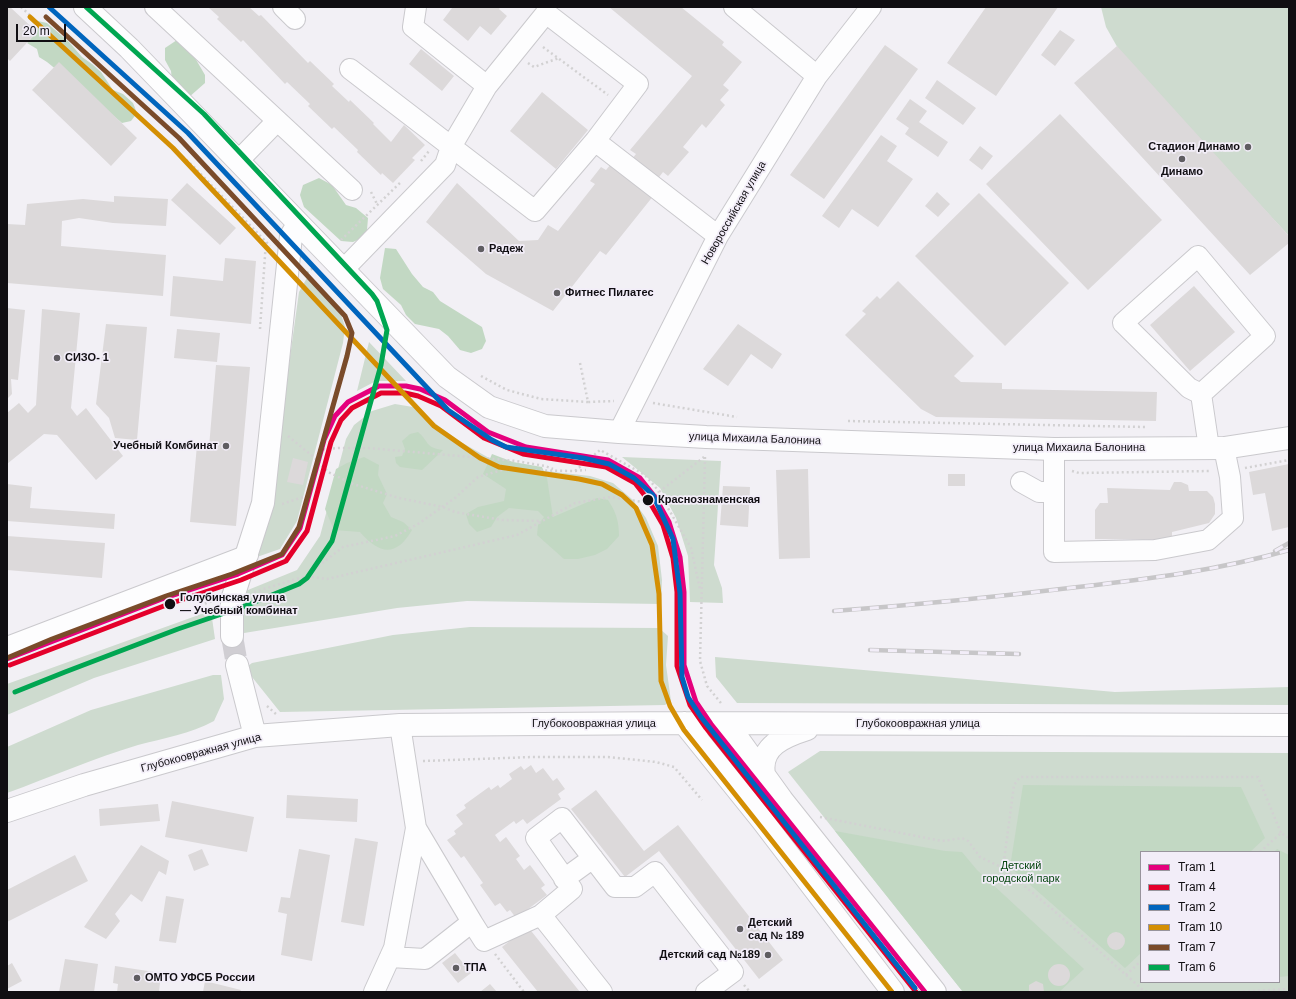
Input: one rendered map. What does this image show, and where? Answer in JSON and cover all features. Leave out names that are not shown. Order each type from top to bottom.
[{"type":"main road","name":"улица Михаила Балонина","points":[[85,7],[129,48],[447,378],[489,407],[545,426],[706,437],[1054,449],[1216,448],[1289,438]]},
{"type":"main road","points":[[232,636],[232,600],[248,555],[263,503],[297,270],[292,232],[298,224]]},
{"type":"main road","points":[[237,664],[255,736]]},
{"type":"main road","points":[[684,723],[762,820],[893,992]]},
{"type":"main road","name":"Глубокоовражная улица","points":[[7,811],[84,785],[255,736],[400,725],[684,723],[1289,724]]},
{"type":"main road","points":[[728,724],[764,774],[934,992]]},
{"type":"main road","points":[[764,774],[764,757],[775,743],[792,734],[825,724]]},
{"type":"street","points":[[155,7],[352,190]]},
{"type":"street","points":[[734,7],[817,76]]},
{"type":"street","name":"Новороссийская улица","points":[[620,432],[718,236],[817,76],[871,7]]},
{"type":"street","points":[[410,10],[413,27],[487,86]]},
{"type":"street","points":[[343,270],[445,165],[451,147],[487,86],[546,13],[638,84],[623,106],[595,141],[535,211],[451,147],[437,134],[350,69]]},
{"type":"street","points":[[238,161],[277,121]]},
{"type":"street","points":[[595,141],[718,236]]},
{"type":"street","points":[[1054,449],[1054,552],[1155,550],[1208,540],[1233,518],[1230,476],[1216,448],[1201,394],[1189,388],[1123,323],[1198,256],[1265,336],[1201,394]]},
{"type":"street","points":[[1020,482],[1039,492],[1054,492]]},
{"type":"street","points":[[7,647],[248,555]]},
{"type":"street","points":[[374,992],[394,948],[416,828],[400,725]]},
{"type":"street","points":[[416,828],[484,941],[541,915],[572,889],[536,838],[562,818],[615,887],[635,887],[654,872],[733,972],[706,992]]},
{"type":"street","points":[[564,879],[593,858]]},
{"type":"street","points":[[541,915],[602,992]]},
{"type":"street","points":[[390,957],[424,959],[472,922]]},
{"type":"path","points":[[21,7],[194,167],[297,270],[328,254],[403,180]]},
{"type":"path","points":[[528,36],[623,106]]},
{"type":"path","points":[[514,54],[534,67],[559,58]]},
{"type":"path","points":[[418,164],[428,152],[437,134]]},
{"type":"path","points":[[475,372],[507,390],[534,397],[588,402]]},
{"type":"path","points":[[847,421],[1150,428]]},
{"type":"path","points":[[284,433],[316,459],[331,474],[353,484],[399,498],[443,507],[455,512],[502,520],[543,521]]},
{"type":"path","points":[[318,450],[368,448],[476,459],[516,461],[545,466],[555,470]]},
{"type":"path","points":[[575,471],[600,450],[644,475],[659,492],[691,548],[701,593]]},
{"type":"path","points":[[306,576],[327,580],[517,535],[576,503],[611,497],[643,502],[656,497],[659,492],[704,457],[700,661],[707,686],[722,704]]},
{"type":"path","points":[[247,594],[306,576],[343,547],[395,536],[418,524],[443,507],[478,477],[502,470],[586,470]]},
{"type":"path","points":[[280,505],[306,496]]},
{"type":"path","points":[[406,761],[533,756],[608,757],[656,762],[674,767],[702,800]]},
{"type":"path","points":[[1003,868],[1014,785],[1020,777],[1258,777],[1281,833],[1289,838]]},
{"type":"path","points":[[816,816],[942,841],[962,838],[968,841],[980,857],[1003,868],[1052,909],[1144,991],[1150,992]]},
{"type":"path","points":[[1261,851],[1281,833]]},
{"type":"path","points":[[484,941],[524,992]]},
{"type":"path","points":[[1126,975],[1140,963]]},
{"type":"path","points":[[1233,992],[1289,989]]},
{"type":"green space","name":"Стадион Динамо","points":[[1101,7],[1289,7],[1289,236],[1124,59],[1106,27]]},
{"type":"green space","points":[[38,21],[47,23],[69,42],[82,57],[101,72],[113,90],[123,94],[133,103],[137,113],[131,121],[122,123],[39,57],[37,49],[27,43],[37,32]]},
{"type":"green space","points":[[177,40],[188,46],[205,75],[205,83],[188,98],[172,81],[171,71],[165,60],[165,48]]},
{"type":"green space","points":[[319,178],[332,185],[346,205],[356,208],[368,218],[367,230],[362,238],[353,242],[341,241],[304,207],[300,195],[303,185]]},
{"type":"green space","points":[[385,248],[396,249],[412,274],[423,287],[433,292],[440,301],[482,327],[486,341],[482,349],[471,353],[460,350],[448,336],[439,329],[415,324],[406,315],[401,305],[383,289],[380,278]]},
{"type":"green space","points":[[308,276],[340,311],[345,327],[343,343],[297,521],[280,549],[254,558],[270,501],[299,292]]},
{"type":"green space","points":[[369,342],[406,381],[376,381],[357,391]]},
{"type":"green space","points":[[395,404],[413,407],[459,441],[489,458],[519,468],[590,476],[613,483],[633,500],[646,518],[658,546],[662,580],[661,604],[467,601],[397,608],[238,634],[243,592],[297,570],[320,536],[346,439],[354,425],[372,411]]},
{"type":"green space","points":[[418,432],[430,446],[443,450],[422,470],[400,467],[396,463],[395,457],[402,456],[405,449],[402,441],[410,434]]},
{"type":"green space","points":[[492,454],[513,462],[542,467],[547,478],[553,517],[597,498],[608,500],[616,517],[619,536],[607,549],[595,555],[578,559],[564,559],[537,535],[538,525],[544,517],[538,511],[509,508],[497,517],[491,527],[477,532],[469,524],[466,514],[478,507],[504,501],[506,489],[483,474]]},
{"type":"green space","points":[[364,457],[379,465],[378,475],[387,494],[383,503],[391,517],[403,522],[412,530],[406,539],[394,549],[387,550],[374,545],[360,532],[334,530],[325,509],[336,469]]},
{"type":"green space","points":[[622,457],[721,461],[714,565],[722,588],[723,603],[690,602],[688,556],[676,518],[660,488]]},
{"type":"green space","points":[[207,612],[212,618],[215,639],[94,678],[7,715],[7,684]]},
{"type":"green space","points":[[470,627],[659,628],[668,636],[666,665],[671,701],[665,705],[280,712],[248,672],[248,666],[252,663],[393,635]]},
{"type":"green space","points":[[715,657],[1115,692],[1289,687],[1289,705],[737,703],[716,677]]},
{"type":"green space","points":[[213,675],[221,675],[224,699],[214,721],[186,732],[105,756],[7,793],[7,747],[91,710]]},
{"type":"green space","name":"Детский городской парк","points":[[820,751],[1289,753],[1289,992],[963,992],[788,772]]},
{"type":"green space","points":[[1023,785],[1241,787],[1265,838],[1251,851],[1140,851],[1140,954],[1125,968],[1010,867]]},
{"type":"green space","points":[[835,831],[945,851],[962,852],[977,870],[1084,969],[1059,992],[963,992]]},
{"type":"green space","points":[[1277,849],[1289,855],[1289,976],[1280,977],[1280,851],[1275,851]]},
{"type":"building","points":[[7,7],[10,7],[37,32],[10,61],[7,58]]},
{"type":"building","points":[[208,7],[249,7],[259,16],[261,15],[308,63],[310,61],[334,84],[332,86],[349,102],[350,100],[374,123],[373,124],[391,142],[404,125],[425,145],[412,158],[415,160],[393,183],[382,173],[381,175],[334,127],[332,129],[308,106],[310,104],[287,82],[285,84],[243,40],[241,42],[217,19],[219,17]]},
{"type":"building","points":[[451,7],[501,7],[499,9],[507,16],[491,35],[480,26],[468,41],[443,20],[452,8]]},
{"type":"building","points":[[609,7],[681,7],[724,42],[722,45],[742,62],[723,85],[729,90],[720,100],[725,105],[706,128],[702,124],[683,147],[689,152],[668,176],[663,172],[653,185],[627,165],[636,154],[630,150],[692,76]]},
{"type":"building","points":[[986,7],[1058,7],[996,96],[947,63]]},
{"type":"building","points":[[1060,30],[1075,40],[1055,66],[1041,55]]},
{"type":"building","points":[[885,45],[918,69],[824,199],[790,175]]},
{"type":"building","name":"Динамо","points":[[1117,46],[1289,236],[1289,243],[1250,275],[1074,83]]},
{"type":"building","points":[[421,49],[454,76],[442,91],[409,64]]},
{"type":"building","points":[[59,62],[137,138],[111,166],[32,90]]},
{"type":"building","points":[[937,80],[976,108],[963,125],[925,98]]},
{"type":"building","points":[[542,92],[588,130],[556,169],[510,131]]},
{"type":"building","points":[[910,99],[927,111],[919,122],[948,142],[938,157],[905,134],[909,128],[896,119]]},
{"type":"building","points":[[1060,114],[1162,220],[1088,290],[986,184]]},
{"type":"building","points":[[881,135],[897,146],[887,161],[913,179],[878,227],[852,209],[839,228],[822,216]]},
{"type":"building","points":[[980,146],[993,156],[982,170],[969,160]]},
{"type":"building","points":[[616,158],[658,190],[606,255],[600,251],[553,311],[486,274],[426,222],[457,183],[519,241],[538,240],[548,225],[558,231],[595,184],[590,181],[601,167],[606,170]]},
{"type":"building","points":[[187,183],[236,228],[220,245],[171,200]]},
{"type":"building","points":[[937,192],[950,204],[938,217],[925,206]]},
{"type":"building","points":[[979,193],[1069,283],[1005,346],[915,256]]},
{"type":"building","points":[[114,196],[168,199],[166,226],[113,223],[79,218],[62,221],[61,246],[166,255],[163,296],[7,283],[7,224],[25,225],[27,204],[83,199],[114,202]]},
{"type":"building","points":[[225,258],[256,261],[251,324],[170,316],[173,276],[223,281]]},
{"type":"building","points":[[898,281],[974,356],[954,376],[961,382],[1002,383],[1002,389],[1157,392],[1156,421],[936,417],[921,409],[845,335],[866,314],[862,311],[877,296],[880,299]]},
{"type":"building","points":[[1194,286],[1235,332],[1190,371],[1150,325]]},
{"type":"building","points":[[7,308],[25,310],[18,380],[11,379],[12,394],[7,399]]},
{"type":"building","name":"СИЗО- 1","points":[[42,309],[80,313],[71,408],[77,416],[86,408],[123,456],[96,480],[57,435],[44,434],[7,464],[7,413],[19,403],[28,413],[36,405]]},
{"type":"building","points":[[106,324],[147,327],[137,440],[115,438],[109,418],[96,404]]},
{"type":"building","points":[[738,324],[782,354],[772,369],[751,354],[728,386],[703,369]]},
{"type":"building","points":[[177,329],[220,333],[217,362],[174,358]]},
{"type":"building","name":"Учебный Комбинат","points":[[216,365],[250,367],[236,526],[190,522],[197,445],[209,447]]},
{"type":"building","points":[[293,458],[308,462],[303,485],[287,482]]},
{"type":"building","points":[[1289,464],[1289,527],[1272,531],[1265,493],[1253,495],[1249,472]]},
{"type":"building","points":[[808,469],[810,558],[779,559],[776,470]]},
{"type":"building","points":[[948,474],[965,474],[965,486],[948,486]]},
{"type":"building","points":[[1174,482],[1181,482],[1188,485],[1189,491],[1207,491],[1213,497],[1215,514],[1209,523],[1172,532],[1172,540],[1095,539],[1095,510],[1100,503],[1108,503],[1107,488],[1170,490]]},
{"type":"building","points":[[7,484],[32,487],[30,508],[115,514],[114,529],[7,521]]},
{"type":"building","points":[[723,486],[750,487],[748,527],[720,525]]},
{"type":"building","points":[[7,536],[105,543],[102,578],[7,570]]},
{"type":"building","points":[[531,765],[536,773],[543,768],[553,781],[557,778],[565,789],[558,794],[561,799],[527,824],[523,819],[516,824],[514,821],[495,835],[500,842],[506,837],[520,856],[516,859],[524,870],[530,865],[545,885],[541,888],[547,895],[516,918],[510,910],[507,912],[500,903],[495,906],[480,885],[483,883],[464,856],[461,858],[447,840],[456,834],[454,831],[463,824],[456,815],[466,808],[464,805],[489,787],[491,790],[498,785],[500,788],[512,779],[509,774],[521,766],[524,770]]},
{"type":"building","name":"Детский сад № 189","points":[[596,790],[644,851],[678,825],[783,960],[759,979],[659,851],[625,877],[571,809]]},
{"type":"building","points":[[287,795],[358,799],[357,822],[286,818]]},
{"type":"building","points":[[172,801],[254,817],[247,852],[165,837]]},
{"type":"building","points":[[158,804],[160,821],[100,826],[99,809]]},
{"type":"building","points":[[355,838],[378,842],[364,926],[341,922]]},
{"type":"building","points":[[141,845],[169,861],[166,875],[159,871],[142,902],[131,894],[115,914],[120,921],[106,939],[84,927]]},
{"type":"building","points":[[202,849],[209,865],[194,871],[188,855]]},
{"type":"building","points":[[299,849],[330,855],[312,961],[281,955],[287,914],[278,912],[281,897],[290,898]]},
{"type":"building","points":[[75,855],[88,881],[7,922],[7,890]]},
{"type":"building","points":[[166,896],[184,899],[176,943],[159,941]]},
{"type":"building","points":[[528,927],[580,992],[538,992],[502,947]]},
{"type":"building","points":[[1112,932],[1120,932],[1125,937],[1123,948],[1120,950],[1112,950],[1107,945],[1107,937]]},
{"type":"building","name":"ТПА","points":[[455,953],[471,973],[458,983],[442,963]]},
{"type":"building","points":[[65,959],[98,964],[94,992],[59,992]]},
{"type":"building","points":[[12,963],[22,981],[7,989],[7,966]]},
{"type":"building","points":[[1059,964],[1067,967],[1070,975],[1067,983],[1059,986],[1051,983],[1048,975],[1051,967]]},
{"type":"building","name":"ОМТО УФСБ России","points":[[115,966],[161,973],[159,992],[117,992],[118,984],[113,983]]},
{"type":"building","points":[[205,981],[241,990],[240,992],[203,992]]},
{"type":"building","points":[[1036,981],[1043,984],[1044,992],[1029,992],[1029,985]]},
{"type":"building","points":[[490,984],[497,992],[480,992]]},
{"type":"tunnel","points":[[232,636],[237,665]]},
{"type":"railway","points":[[1275,551],[1289,543]]},
{"type":"railway","points":[[834,611],[1047,591],[1131,581],[1237,563],[1289,550]]},
{"type":"railway","points":[[870,650],[1019,654]]},
{"type":"tram line","name":"2","points":[[49,7],[188,133],[448,410],[492,440],[506,447],[583,458],[609,464],[634,478],[653,495],[673,539],[680,593],[682,677],[688,697],[701,717],[915,988]]},
{"type":"tram line","name":"6","points":[[15,692],[178,629],[245,606],[299,584],[307,578],[332,541],[381,365],[387,330],[377,301],[372,294],[204,114],[86,7]]},
{"type":"tram line","name":"10","points":[[30,17],[173,148],[434,426],[480,458],[499,467],[602,484],[622,495],[636,508],[652,545],[659,594],[661,681],[670,706],[684,730],[892,992]]},
{"type":"tram line","name":"7","points":[[7,658],[52,639],[166,596],[232,574],[282,554],[299,527],[347,356],[352,333],[345,316],[179,138],[46,17]]},
{"type":"tram line","name":"1","points":[[7,659],[167,597],[238,574],[282,555],[300,528],[324,440],[335,416],[348,402],[379,386],[406,386],[420,389],[445,400],[488,432],[526,447],[608,460],[640,478],[655,497],[669,522],[680,557],[684,592],[684,665],[696,702],[711,724],[925,992]]},
{"type":"tram line","name":"4","points":[[10,665],[169,604],[241,580],[286,561],[307,531],[331,442],[341,420],[352,408],[381,393],[405,393],[418,396],[441,406],[484,438],[523,454],[606,467],[635,483],[649,501],[663,525],[673,558],[677,592],[677,666],[690,705],[706,728],[916,992]]},
{"type":"place","name":"Стадион Динамо","points":[[1248,147]]},
{"type":"place","name":"Динамо","points":[[1182,159]]},
{"type":"place","name":"Радеж","points":[[481,249]]},
{"type":"place","name":"Фитнес Пилатес","points":[[557,293]]},
{"type":"place","name":"СИЗО- 1","points":[[57,358]]},
{"type":"place","name":"Учебный Комбинат","points":[[226,446]]},
{"type":"place","name":"Краснознаменская","points":[[648,500]]},
{"type":"place","name":"Голубинская улица — Учебный комбинат","points":[[170,604]]},
{"type":"place","name":"Детский сад № 189","points":[[740,929]]},
{"type":"place","name":"Детский сад №189","points":[[768,955]]},
{"type":"place","name":"ТПА","points":[[456,968]]},
{"type":"place","name":"ОМТО УФСБ России","points":[[137,978]]}]
